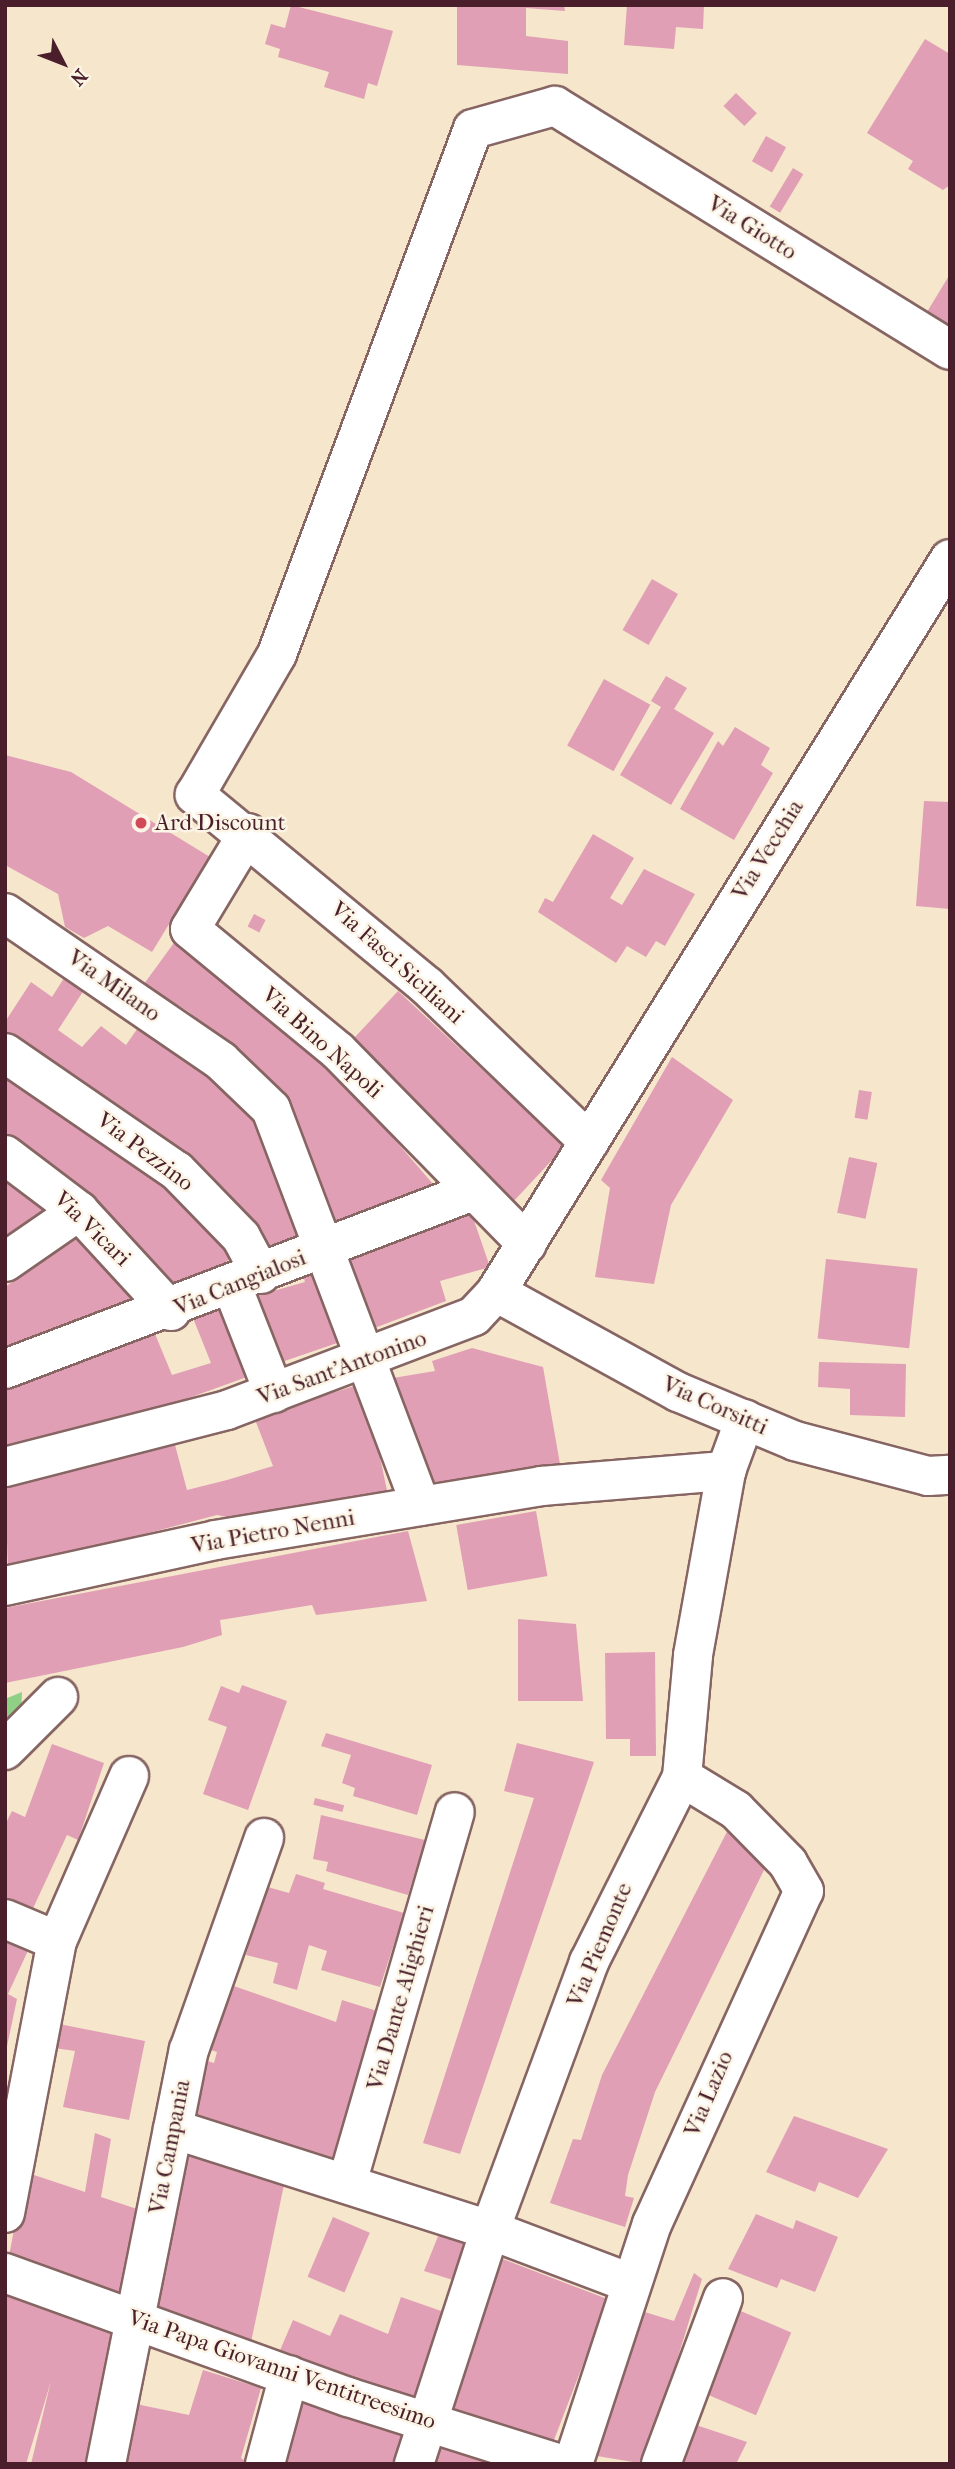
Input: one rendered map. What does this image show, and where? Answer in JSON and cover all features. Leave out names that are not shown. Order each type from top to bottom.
[{"type":"street","name":"Via Giotto","points":[[195,795],[277,654],[473,129],[555,106],[950,350]]},
{"type":"street","name":"Via Vecchia","points":[[589,1142],[950,559]]},
{"type":"street","name":"Via Fasci Siciliani","points":[[195,795],[248,833],[427,986],[589,1142]]},
{"type":"street","name":"Via Bino Napoli","points":[[248,833],[190,929],[338,1051],[527,1244]]},
{"type":"street","name":"Via Milano","points":[[5,913],[221,1061],[271,1109],[421,1506]]},
{"type":"street","name":"Via Pezzino","points":[[5,1053],[177,1171],[241,1237],[247,1280],[274,1393]]},
{"type":"street","name":"Via Sant'Antonino","points":[[5,1467],[274,1393],[474,1316],[496,1292],[589,1142]]},
{"type":"street","name":"Via Vicari","points":[[5,1155],[79,1211],[171,1311]]},
{"type":"street","name":"Via Cangialosi","points":[[5,1369],[171,1311],[473,1191]]},
{"type":"street","points":[[5,1262],[79,1211]]},
{"type":"street","name":"Via Corsitti","points":[[496,1292],[678,1392],[795,1441],[928,1476],[950,1475]]},
{"type":"street","name":"Via Piemonte","points":[[414,2464],[490,2230],[589,1962],[682,1777],[692,1655],[726,1472],[745,1419]]},
{"type":"street","name":"Via Pietro Nenni","points":[[5,1586],[216,1540],[542,1486],[726,1472]]},
{"type":"street","points":[[5,1750],[58,1697]]},
{"type":"street","points":[[5,2213],[57,1941],[129,1776]]},
{"type":"street","name":"Via Lazio","points":[[573,2464],[630,2283],[747,2004],[804,1891],[788,1863],[736,1810],[682,1777]]},
{"type":"street","name":"Via Dante Alighieri","points":[[346,2183],[455,1812]]},
{"type":"street","name":"Via Campania","points":[[106,2464],[189,2050],[264,1838]]},
{"type":"street","points":[[5,1919],[57,1941]]},
{"type":"street","points":[[173,2129],[490,2230],[630,2283]]},
{"type":"street","name":"Via Papa Giovanni Ventitreesimo","points":[[5,2273],[289,2375],[561,2464]]},
{"type":"street","points":[[661,2464],[723,2298]]},
{"type":"street","points":[[265,2464],[289,2375]]},
{"type":"green space","points":[[22,1692],[21,1712],[5,1730],[5,1699]]},
{"type":"building","points":[[291,5],[393,31],[377,86],[368,83],[364,99],[324,87],[329,72],[278,57],[280,49],[265,44],[271,24],[285,28]]},
{"type":"building","points":[[457,5],[564,5],[565,11],[526,8],[526,36],[568,41],[568,74],[457,65]]},
{"type":"building","points":[[627,5],[704,5],[703,29],[676,27],[674,49],[624,45]]},
{"type":"building","points":[[925,39],[950,54],[950,185],[943,190],[908,169],[913,161],[867,133]]},
{"type":"building","points":[[736,93],[757,113],[744,126],[723,106]]},
{"type":"building","points":[[766,136],[786,147],[772,173],[752,161]]},
{"type":"building","points":[[793,168],[803,174],[780,213],[770,207]]},
{"type":"building","points":[[950,274],[950,326],[927,312]]},
{"type":"building","points":[[652,579],[678,594],[648,645],[622,630]]},
{"type":"building","points":[[666,676],[687,688],[674,709],[714,733],[671,805],[620,775],[661,707],[651,701]]},
{"type":"building","points":[[604,679],[650,705],[614,771],[567,745]]},
{"type":"building","points":[[735,727],[770,748],[761,765],[773,773],[734,840],[680,809],[718,741],[723,746]]},
{"type":"building","points":[[5,755],[71,772],[210,857],[152,952],[108,926],[84,938],[65,927],[58,894],[5,865]]},
{"type":"building","points":[[924,801],[950,802],[950,909],[916,906]]},
{"type":"building","points":[[593,834],[634,858],[610,898],[622,905],[644,869],[695,894],[665,946],[656,941],[646,957],[627,946],[616,963],[538,912],[545,898],[553,902]]},
{"type":"building","points":[[254,914],[266,920],[259,932],[248,926]]},
{"type":"building","points":[[176,940],[328,1063],[440,1192],[333,1233],[270,1087],[275,1085],[189,1012],[144,984]]},
{"type":"building","points":[[66,975],[86,987],[58,1030],[82,1047],[101,1026],[126,1045],[142,1022],[254,1111],[307,1240],[263,1255],[5,1037],[5,1022],[31,982],[52,997]]},
{"type":"building","points":[[398,991],[565,1146],[514,1201],[347,1046]]},
{"type":"building","points":[[672,1057],[733,1100],[671,1205],[654,1284],[595,1277],[610,1188],[601,1180]]},
{"type":"building","points":[[5,1064],[132,1153],[237,1253],[184,1296],[5,1148]]},
{"type":"building","points":[[859,1090],[872,1092],[867,1120],[855,1118]]},
{"type":"building","points":[[849,1157],[877,1163],[866,1219],[837,1213]]},
{"type":"building","points":[[5,1170],[62,1208],[5,1246]]},
{"type":"building","points":[[471,1212],[490,1267],[440,1281],[446,1301],[369,1330],[343,1258]]},
{"type":"building","points":[[87,1230],[144,1297],[5,1354],[5,1287]]},
{"type":"building","points":[[826,1259],[917,1269],[909,1348],[818,1339]]},
{"type":"building","points":[[317,1270],[343,1341],[273,1365],[245,1299],[305,1282],[303,1275]]},
{"type":"building","points":[[222,1309],[247,1377],[111,1426],[5,1449],[5,1377],[155,1334],[172,1375],[211,1363],[193,1318]]},
{"type":"building","points":[[472,1348],[543,1367],[560,1464],[423,1489],[393,1378],[435,1371],[432,1361]]},
{"type":"building","points":[[819,1362],[906,1364],[905,1417],[850,1415],[850,1389],[818,1387]]},
{"type":"building","points":[[364,1383],[388,1495],[237,1519],[217,1515],[8,1570],[5,1488],[175,1445],[187,1490],[227,1480],[273,1466],[254,1417]]},
{"type":"building","points":[[536,1511],[547,1576],[468,1590],[456,1525]]},
{"type":"building","points":[[408,1531],[427,1601],[316,1615],[312,1605],[220,1620],[222,1635],[183,1647],[5,1683],[5,1608]]},
{"type":"building","points":[[518,1619],[576,1624],[583,1701],[518,1701]]},
{"type":"building","points":[[655,1652],[656,1756],[630,1756],[630,1739],[606,1739],[605,1653]]},
{"type":"building","points":[[242,1685],[287,1701],[248,1810],[203,1794],[227,1727],[208,1720],[221,1686],[239,1693]]},
{"type":"building","points":[[326,1733],[432,1765],[417,1815],[353,1796],[355,1788],[342,1783],[351,1755],[321,1746]]},
{"type":"building","points":[[517,1743],[594,1762],[460,2154],[423,2143],[534,1798],[504,1791]]},
{"type":"building","points":[[52,1744],[104,1763],[78,1840],[67,1835],[29,1917],[5,1906],[5,1825],[12,1811],[25,1817]]},
{"type":"building","points":[[315,1798],[344,1805],[342,1812],[313,1805]]},
{"type":"building","points":[[321,1815],[425,1840],[408,1895],[326,1871],[328,1862],[313,1859]]},
{"type":"building","points":[[732,1822],[765,1868],[655,2092],[628,2175],[625,2196],[634,2198],[625,2227],[550,2203],[573,2139],[581,2140],[602,2075]]},
{"type":"building","points":[[296,1874],[325,1883],[323,1889],[404,1913],[380,1987],[321,1970],[327,1951],[309,1945],[297,1990],[273,1983],[278,1963],[246,1955],[264,1886],[289,1893]]},
{"type":"building","points":[[5,1934],[31,1944],[8,1994],[17,1999],[6,2051]]},
{"type":"building","points":[[231,1985],[336,2022],[342,2000],[377,2011],[332,2168],[190,2118],[204,2060],[214,2063],[217,2052],[211,2050]]},
{"type":"building","points":[[59,2024],[145,2041],[129,2120],[63,2107],[75,2051],[54,2048]]},
{"type":"building","points":[[794,2116],[888,2149],[858,2198],[819,2182],[815,2192],[766,2172]]},
{"type":"building","points":[[95,2133],[111,2139],[101,2197],[143,2211],[125,2299],[9,2256],[25,2172],[85,2192]]},
{"type":"building","points":[[183,2147],[285,2180],[250,2347],[151,2310]]},
{"type":"building","points":[[756,2214],[793,2229],[796,2220],[838,2237],[815,2292],[781,2279],[777,2288],[728,2269]]},
{"type":"building","points":[[333,2217],[370,2233],[344,2292],[308,2277]]},
{"type":"building","points":[[443,2224],[459,2230],[455,2241],[465,2244],[453,2280],[424,2271]]},
{"type":"building","points":[[495,2256],[608,2299],[551,2449],[438,2405]]},
{"type":"building","points":[[694,2273],[702,2279],[645,2464],[591,2455],[638,2310],[674,2321]]},
{"type":"building","points":[[5,2283],[120,2326],[89,2464],[31,2464],[51,2381],[26,2464],[5,2464]]},
{"type":"building","points":[[401,2297],[447,2313],[415,2406],[278,2355],[293,2320],[330,2336],[340,2314],[388,2334]]},
{"type":"building","points":[[736,2309],[791,2332],[756,2415],[701,2392]]},
{"type":"building","points":[[203,2370],[261,2388],[241,2458],[249,2464],[119,2464],[131,2403],[189,2415]]},
{"type":"building","points":[[296,2392],[408,2428],[397,2464],[276,2464]]},
{"type":"building","points":[[696,2425],[747,2442],[736,2464],[678,2464]]},
{"type":"building","points":[[434,2436],[526,2464],[426,2464]]},
{"type":"place","name":"Ard Discount","points":[[141,823]]}]
